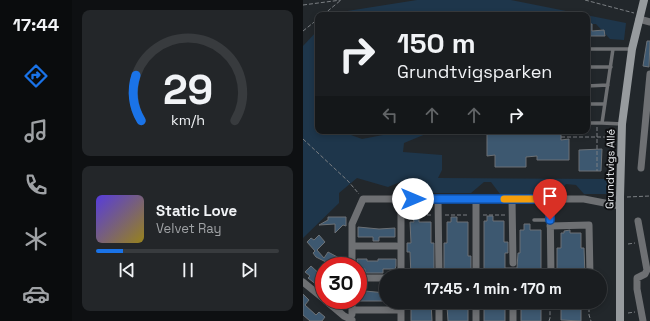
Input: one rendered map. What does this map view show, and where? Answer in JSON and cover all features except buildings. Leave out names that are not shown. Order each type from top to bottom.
[{"type":"street","name":"Grundtvigs Allé","points":[[621,318],[620,197],[622,124],[632,49],[644,0]]},
{"type":"street","points":[[639,17],[650,22]]},
{"type":"street","points":[[641,168],[650,74]]},
{"type":"street","points":[[353,257],[352,224],[363,199],[584,199],[620,206]]},
{"type":"street","points":[[401,199],[401,269]]},
{"type":"street","points":[[438,199],[439,269]]},
{"type":"street","points":[[476,199],[476,269]]},
{"type":"street","points":[[512,199],[513,263]]},
{"type":"street","points":[[550,199],[551,269]]},
{"type":"street","points":[[638,221],[647,270],[645,274],[637,278],[643,321]]},
{"type":"street","points":[[550,223],[589,225],[590,269]]},
{"type":"street","points":[[353,246],[396,246]]},
{"type":"street","points":[[367,278],[379,278]]},
{"type":"street","points":[[303,282],[315,292]]},
{"type":"street","points":[[335,309],[352,321]]},
{"type":"street","points":[[401,309],[401,321]]},
{"type":"street","points":[[439,309],[439,321]]},
{"type":"street","points":[[476,309],[476,321]]},
{"type":"street","points":[[513,309],[513,321]]},
{"type":"street","points":[[352,321],[352,310],[396,310]]},
{"type":"lane","points":[[590,49],[632,49]]},
{"type":"lane","points":[[602,123],[613,49]]},
{"type":"lane","points":[[590,67],[611,67]]},
{"type":"lane","points":[[590,86],[608,85]]},
{"type":"lane","points":[[590,104],[605,104]]},
{"type":"lane","points":[[590,123],[622,124]]},
{"type":"lane","points":[[534,220],[550,223]]},
{"type":"path","points":[[303,5],[341,0]]},
{"type":"path","points":[[327,12],[341,0]]},
{"type":"path","points":[[585,0],[639,17]]},
{"type":"path","points":[[303,30],[315,21]]},
{"type":"path","points":[[597,123],[597,171]]},
{"type":"path","points":[[561,137],[622,136]]},
{"type":"path","points":[[303,139],[348,181],[363,199]]},
{"type":"path","points":[[620,197],[650,196]]},
{"type":"path","points":[[401,216],[512,215]]},
{"type":"path","points":[[620,246],[641,241]]},
{"type":"path","points":[[549,321],[550,309]]},
{"type":"path","points":[[589,309],[591,321]]},
{"type":"path","points":[[621,318],[641,310]]},
{"type":"shaded area","points":[[417,0],[511,0],[571,12],[341,12]]},
{"type":"shaded area","points":[[590,16],[626,23],[624,40],[610,39],[596,24],[590,24]]},
{"type":"shaded area","points":[[315,33],[315,134],[350,134],[362,139],[385,134],[426,134],[404,143],[403,152],[442,155],[442,170],[438,178],[608,179],[609,194],[584,194],[576,185],[566,184],[558,194],[500,194],[491,182],[484,182],[471,193],[421,193],[405,180],[388,187],[357,178],[339,193],[339,203],[303,238],[303,46]]},
{"type":"slow traffic","points":[[504,199],[535,199]]},
{"type":"route","points":[[413,199],[550,199],[550,220]]}]
